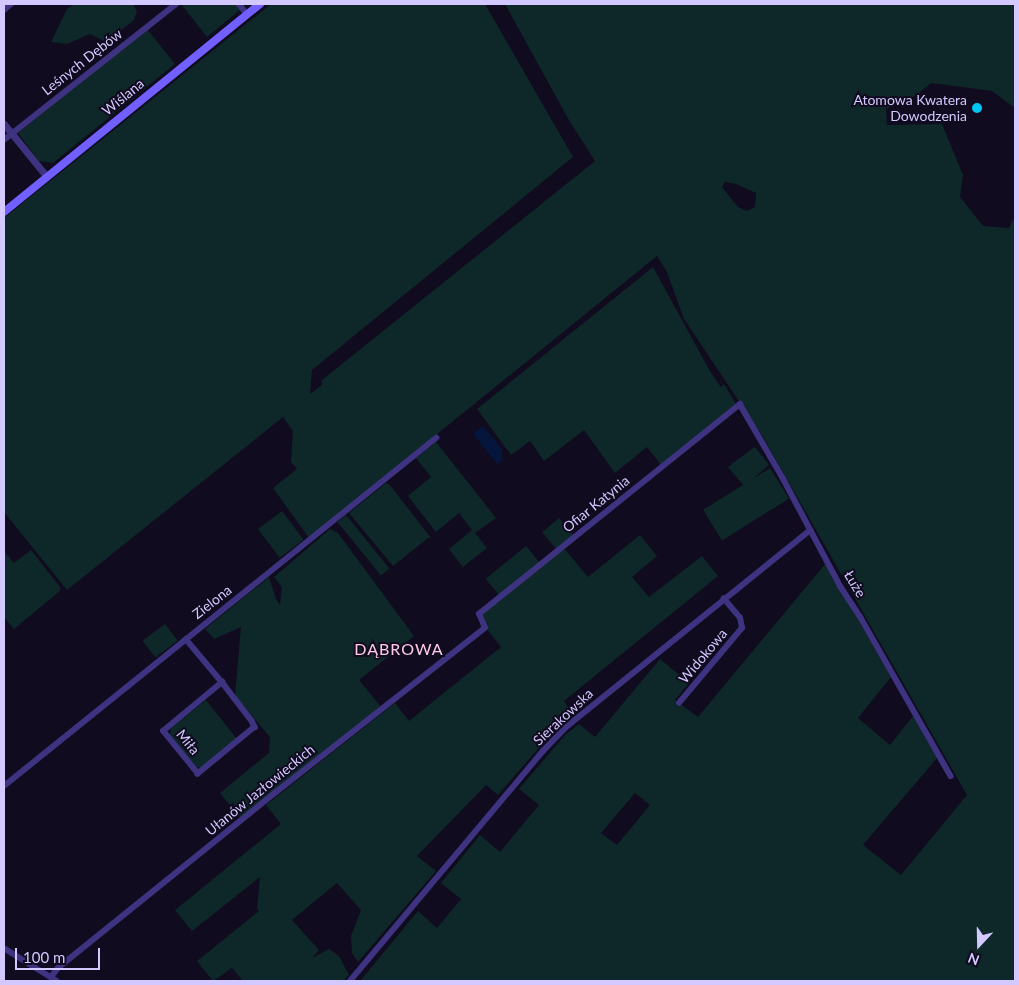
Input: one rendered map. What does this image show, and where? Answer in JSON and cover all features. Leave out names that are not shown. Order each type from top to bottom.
[{"type":"main road","name":"Wiślana","points":[[4,212],[260,4]]},
{"type":"street","points":[[4,10],[11,4]]},
{"type":"street","name":"Leśnych Dębów","points":[[4,140],[176,4]]},
{"type":"street","points":[[239,4],[247,14]]},
{"type":"street","points":[[4,124],[47,177]]},
{"type":"street","name":"Łuże","points":[[740,404],[951,776]]},
{"type":"street","name":"Ofiar Katynia","points":[[486,626],[479,614],[740,404]]},
{"type":"street","name":"Zielona","points":[[4,786],[436,438]]},
{"type":"street","name":"Sierakowska","points":[[350,981],[560,733],[810,530]]},
{"type":"street","name":"Widokowa","points":[[679,703],[742,628],[740,618],[724,599]]},
{"type":"street","name":"Ułanów Jazłowieckich","points":[[51,977],[58,968],[486,626]]},
{"type":"street","name":"Miła","points":[[186,639],[222,682],[255,727],[198,774],[163,731],[222,682]]},
{"type":"street","points":[[4,948],[57,981]]},
{"type":"green space","points":[[74,4],[133,4],[137,11],[134,20],[106,42],[90,34],[67,44],[51,42],[67,9]]},
{"type":"green space","points":[[181,4],[235,4],[240,10],[207,37]]},
{"type":"green space","points":[[271,4],[485,4],[573,157],[312,370],[310,394],[322,385],[322,380],[595,161],[570,122],[505,4],[1015,4],[1015,108],[992,91],[931,83],[917,95],[886,109],[887,125],[942,124],[963,175],[960,197],[983,226],[1009,228],[1015,216],[1015,981],[360,981],[418,911],[437,928],[461,899],[441,883],[480,835],[500,852],[539,805],[519,789],[565,735],[579,724],[595,737],[660,659],[689,683],[675,700],[698,717],[826,563],[891,677],[858,718],[890,745],[913,716],[937,758],[863,845],[901,875],[967,795],[763,437],[684,319],[667,272],[657,256],[309,538],[273,488],[297,469],[291,462],[293,431],[283,417],[67,590],[4,512],[4,218]],"holes":[[[725,182],[736,184],[756,193],[755,207],[747,211],[738,207],[722,187]],[[635,793],[650,805],[617,845],[601,833]]]},
{"type":"green space","points":[[147,29],[175,64],[53,163],[39,161],[18,133]]},
{"type":"green space","points":[[653,267],[711,373],[721,387],[724,384],[736,404],[661,465],[647,447],[615,473],[584,430],[544,461],[530,441],[511,455],[477,409]]},
{"type":"green space","points":[[436,442],[496,518],[475,533],[487,548],[463,567],[449,549],[472,530],[459,513],[436,532],[408,496],[431,477],[416,458]]},
{"type":"green space","points":[[753,448],[756,448],[769,465],[744,486],[728,467]]},
{"type":"green space","points":[[770,468],[789,499],[722,540],[703,510]]},
{"type":"green space","points":[[386,483],[389,484],[431,538],[428,538],[393,566],[349,513]]},
{"type":"green space","points":[[282,511],[304,540],[280,558],[258,529]]},
{"type":"green space","points":[[346,515],[389,569],[381,576],[337,522]]},
{"type":"green space","points":[[559,518],[574,536],[557,550],[542,532]]},
{"type":"green space","points":[[330,529],[338,533],[414,636],[359,680],[382,708],[241,819],[220,793],[269,753],[270,737],[235,696],[241,627],[214,639],[205,629],[269,577],[276,599],[280,605],[282,587],[274,577]]},
{"type":"green space","points":[[640,535],[657,556],[632,577],[649,597],[702,556],[718,576],[564,701],[573,715],[557,727],[498,795],[486,785],[417,856],[436,871],[358,962],[352,953],[351,936],[361,910],[337,883],[292,920],[319,950],[312,958],[329,949],[339,956],[349,975],[343,981],[243,981],[232,968],[213,981],[197,961],[259,911],[257,908],[260,877],[192,931],[175,910],[281,824],[266,805],[395,703],[409,721],[501,647],[487,629],[488,627],[481,618],[481,614],[563,547],[588,577]]},
{"type":"green space","points":[[526,546],[540,563],[499,596],[486,579]]},
{"type":"green space","points":[[31,550],[60,587],[60,591],[14,629],[4,617],[4,551],[14,563]]},
{"type":"green space","points":[[165,624],[178,641],[155,658],[143,641]]},
{"type":"green space","points":[[206,700],[237,739],[202,768],[196,767],[170,735],[171,728]]},
{"type":"water","points":[[483,426],[502,449],[502,461],[497,464],[473,434]]},
{"type":"place","name":"Atomowa Kwatera Dowodzenia","points":[[977,108]]},
{"type":"district","name":"DĄBROWA","points":[[399,649]]}]
